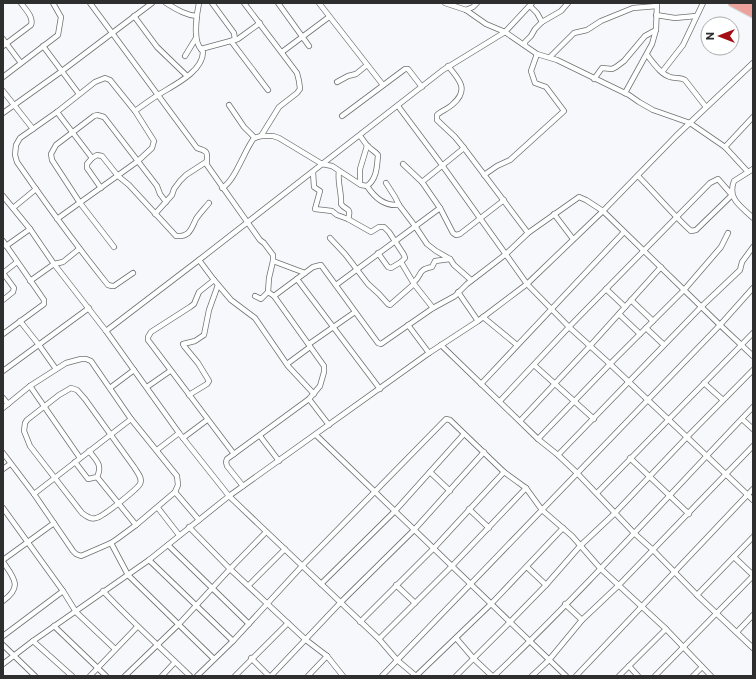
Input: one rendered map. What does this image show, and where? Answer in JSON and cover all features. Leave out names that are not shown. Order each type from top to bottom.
[{"type":"highway","points":[[732,3],[752,8]]},
{"type":"highway","points":[[742,3],[752,8]]},
{"type":"street","points":[[20,3],[32,18],[31,25],[4,43],[21,63]]},
{"type":"street","points":[[3,77],[58,35],[61,17],[53,3]]},
{"type":"street","points":[[90,3],[197,148],[207,153],[208,158],[206,162],[186,175],[180,181],[174,189],[172,195],[155,214]]},
{"type":"street","points":[[3,113],[62,71],[152,3]]},
{"type":"street","points":[[166,3],[179,11],[197,16]]},
{"type":"street","points":[[135,111],[187,76],[203,59],[203,52],[198,45],[196,38],[199,3]]},
{"type":"street","points":[[212,3],[234,33],[233,40],[268,90]]},
{"type":"street","points":[[244,3],[282,52],[297,73],[300,81],[300,89],[279,107],[261,136]]},
{"type":"street","points":[[278,3],[309,46]]},
{"type":"street","points":[[319,3],[383,85]]},
{"type":"street","points":[[445,3],[466,10],[486,24],[505,32],[537,54],[550,57],[625,93],[653,110],[690,122],[725,147],[748,172]]},
{"type":"street","points":[[466,10],[473,7],[477,3]]},
{"type":"street","points":[[525,45],[525,42],[542,22],[561,11],[568,3]]},
{"type":"street","points":[[662,72],[683,45],[703,3]]},
{"type":"street","points":[[106,331],[360,136],[448,66],[505,32],[531,4],[542,22]]},
{"type":"street","points":[[550,57],[574,33],[587,30],[601,21],[633,8],[657,4],[656,30],[652,44],[625,93]]},
{"type":"street","points":[[656,14],[675,18],[696,16]]},
{"type":"street","points":[[134,16],[157,47],[187,76]]},
{"type":"street","points":[[282,52],[329,17]]},
{"type":"street","points":[[201,49],[242,37],[260,23]]},
{"type":"street","points":[[594,79],[602,68],[612,69],[624,61],[645,36],[656,30]]},
{"type":"street","points":[[185,56],[196,38]]},
{"type":"street","points":[[43,46],[79,94]]},
{"type":"street","points":[[484,175],[514,156],[564,111],[546,87],[535,83],[531,71],[537,54]]},
{"type":"street","points":[[647,55],[662,72],[670,77],[685,80],[706,107]]},
{"type":"street","points":[[3,664],[54,626],[149,560],[243,486],[429,353],[481,319],[527,284],[603,211],[690,122],[753,63]]},
{"type":"street","points":[[337,82],[348,76],[356,74],[367,65]]},
{"type":"street","points":[[448,66],[458,77],[462,93],[452,105],[440,112],[436,118],[464,148],[528,233]]},
{"type":"street","points":[[342,116],[406,69],[422,87]]},
{"type":"street","points":[[57,219],[118,176],[152,148],[154,141],[135,111],[110,80],[105,78],[95,82],[57,112],[20,138],[16,145],[15,156],[17,162],[57,219],[79,250],[108,285],[114,286],[133,273]]},
{"type":"street","points":[[3,91],[33,129]]},
{"type":"street","points":[[229,105],[244,127],[255,138]]},
{"type":"street","points":[[398,106],[527,284],[569,327],[753,500]]},
{"type":"street","points":[[57,112],[92,158]]},
{"type":"street","points":[[114,247],[80,203],[52,160],[51,154],[53,148],[94,116],[101,116],[157,186],[160,194],[166,202]]},
{"type":"street","points":[[725,147],[753,117]]},
{"type":"street","points":[[222,188],[232,179],[255,138],[261,136],[273,136],[279,138],[322,164],[332,166],[360,184],[367,186],[383,203],[398,205]]},
{"type":"street","points":[[360,136],[367,146],[378,155],[375,175],[371,184],[367,186]]},
{"type":"street","points":[[360,184],[360,169],[367,146]]},
{"type":"street","points":[[422,182],[464,148]]},
{"type":"street","points":[[101,188],[87,168],[87,164],[97,155],[102,156],[118,176],[129,185],[176,236],[183,236],[189,232],[196,219],[209,203]]},
{"type":"street","points":[[206,162],[222,188],[260,240],[272,252],[273,261],[269,278],[268,292],[261,299],[255,296]]},
{"type":"street","points":[[402,164],[422,182],[440,208],[450,229],[456,235],[480,219],[504,200]]},
{"type":"street","points":[[638,176],[676,218],[691,231],[694,231],[732,195],[731,192],[734,181],[753,169]]},
{"type":"street","points":[[339,171],[338,177],[342,195],[341,204],[350,212],[348,219]]},
{"type":"street","points":[[313,172],[314,187],[320,191],[315,209],[332,211],[371,232],[379,227],[384,227],[389,232],[405,258],[391,268],[388,268],[378,253]]},
{"type":"street","points":[[500,401],[569,327],[710,183],[718,179],[733,198],[753,218]]},
{"type":"street","points":[[386,183],[398,205],[427,244],[450,259],[472,280]]},
{"type":"street","points":[[13,208],[36,189]]},
{"type":"street","points":[[3,196],[30,229],[54,264],[89,308],[179,433],[230,496],[379,639],[397,660],[416,676],[491,604],[563,528]]},
{"type":"street","points":[[274,296],[313,267],[321,266],[380,344],[433,308],[455,296],[460,289],[506,254],[528,233],[579,197],[603,211],[753,356]]},
{"type":"street","points":[[336,285],[440,208]]},
{"type":"street","points":[[554,214],[573,239]]},
{"type":"street","points":[[6,246],[30,229]]},
{"type":"street","points":[[481,384],[624,232]]},
{"type":"street","points":[[538,439],[684,290],[721,247],[728,233]]},
{"type":"street","points":[[330,238],[345,254],[368,284],[390,305],[414,283],[424,269],[432,267],[436,261],[450,259]]},
{"type":"street","points":[[3,241],[44,300],[44,304],[3,334]]},
{"type":"street","points":[[558,455],[701,307],[740,270],[742,262],[753,248]]},
{"type":"street","points":[[30,281],[54,264],[63,262],[79,250]]},
{"type":"street","points":[[199,260],[218,285],[232,300],[255,318],[287,364],[314,394]]},
{"type":"street","points":[[273,261],[305,273]]},
{"type":"street","points":[[3,300],[13,292],[14,288],[3,272],[17,262]]},
{"type":"street","points":[[400,262],[433,308]]},
{"type":"street","points":[[520,421],[661,267]]},
{"type":"street","points":[[297,279],[380,389]]},
{"type":"street","points":[[214,280],[200,292],[194,304],[151,332],[148,337],[149,342],[170,371],[234,454]]},
{"type":"street","points":[[189,395],[207,384],[209,381],[201,366],[183,344],[195,341],[204,335],[209,310],[218,285]]},
{"type":"street","points":[[382,676],[720,325],[753,288]]},
{"type":"street","points":[[606,289],[625,307]]},
{"type":"street","points":[[243,486],[226,462],[227,459],[309,399],[320,386],[324,370],[324,366],[310,346],[274,296],[268,292]]},
{"type":"street","points":[[458,292],[481,319],[517,345]]},
{"type":"street","points":[[631,300],[653,321]]},
{"type":"street","points":[[3,371],[89,308]]},
{"type":"street","points":[[287,364],[355,312]]},
{"type":"street","points":[[619,314],[640,334]]},
{"type":"street","points":[[20,321],[56,369]]},
{"type":"street","points":[[408,326],[429,353]]},
{"type":"street","points":[[646,328],[664,346]]},
{"type":"street","points":[[597,493],[753,333]]},
{"type":"street","points":[[441,345],[538,439],[577,473],[597,493],[614,514],[753,648]]},
{"type":"street","points":[[3,408],[30,386],[56,369],[75,359],[86,358],[91,361],[132,419],[177,476],[178,485],[175,492],[158,508],[136,525],[111,543],[81,556],[76,554],[34,494],[3,454]]},
{"type":"street","points":[[534,366],[594,419]]},
{"type":"street","points":[[110,388],[134,370]]},
{"type":"street","points":[[456,676],[546,585],[580,546],[614,514],[753,370]]},
{"type":"street","points":[[147,387],[170,371]]},
{"type":"street","points":[[704,383],[723,400]]},
{"type":"street","points":[[30,386],[80,458]]},
{"type":"street","points":[[68,389],[74,389],[85,399],[110,435],[134,467],[141,479],[140,485],[118,504],[97,518],[90,518],[82,513],[54,478],[30,446],[24,431],[25,423],[44,406],[68,389]]},
{"type":"street","points":[[3,398],[8,404]]},
{"type":"street","points":[[309,399],[329,425]]},
{"type":"street","points":[[456,638],[474,659],[493,676],[530,641],[670,496],[753,407]]},
{"type":"street","points":[[34,494],[132,419]]},
{"type":"street","points":[[197,676],[233,641],[302,566],[446,419],[450,420],[504,472],[526,488],[542,510],[563,528],[600,568],[666,629],[711,676]]},
{"type":"street","points":[[742,419],[753,430]]},
{"type":"street","points":[[183,438],[207,420]]},
{"type":"street","points":[[156,450],[179,433]]},
{"type":"street","points":[[321,584],[395,511],[464,434]]},
{"type":"street","points":[[316,435],[566,676]]},
{"type":"street","points":[[260,436],[279,461]]},
{"type":"street","points":[[532,676],[549,660],[582,620],[689,514],[753,446]]},
{"type":"street","points":[[89,451],[100,466],[100,471],[97,477]]},
{"type":"street","points":[[251,658],[270,676],[340,603],[414,530],[484,452]]},
{"type":"street","points":[[630,458],[689,514]]},
{"type":"street","points":[[75,462],[88,479],[97,477]]},
{"type":"street","points":[[3,469],[10,464]]},
{"type":"street","points":[[430,472],[450,491]]},
{"type":"street","points":[[360,622],[434,548],[504,472]]},
{"type":"street","points":[[97,477],[136,525]]},
{"type":"street","points":[[379,639],[489,528],[526,488]]},
{"type":"street","points":[[576,676],[753,489]]},
{"type":"street","points":[[175,492],[199,520]]},
{"type":"street","points":[[3,508],[63,591],[76,612],[115,649]]},
{"type":"street","points":[[158,508],[179,536]]},
{"type":"street","points":[[469,510],[489,528]]},
{"type":"street","points":[[3,601],[12,594],[15,584],[13,576],[3,561],[54,523]]},
{"type":"street","points":[[190,527],[230,569],[249,585],[306,640],[327,656],[343,676]]},
{"type":"street","points":[[125,676],[178,624],[266,532]]},
{"type":"street","points":[[697,595],[753,537]]},
{"type":"street","points":[[111,543],[128,575],[214,659]]},
{"type":"street","points":[[168,545],[249,624]]},
{"type":"street","points":[[249,585],[285,549]]},
{"type":"street","points":[[656,676],[753,575],[734,557]]},
{"type":"street","points":[[149,560],[233,641]]},
{"type":"street","points":[[527,567],[546,585]]},
{"type":"street","points":[[396,585],[415,603]]},
{"type":"street","points":[[3,636],[63,591]]},
{"type":"street","points":[[103,592],[137,627],[190,676]]},
{"type":"street","points":[[565,604],[582,620]]},
{"type":"street","points":[[737,632],[753,615]]},
{"type":"street","points":[[235,676],[251,658],[288,623]]},
{"type":"street","points":[[54,626],[106,676]]},
{"type":"street","points":[[90,676],[137,627]]},
{"type":"street","points":[[619,676],[666,629]]},
{"type":"street","points":[[33,641],[72,676]]},
{"type":"street","points":[[3,645],[35,676]]},
{"type":"street","points":[[308,676],[327,656]]},
{"type":"street","points":[[162,676],[175,662]]},
{"type":"street","points":[[629,666],[638,676]]},
{"type":"street","points":[[693,676],[702,667]]}]
